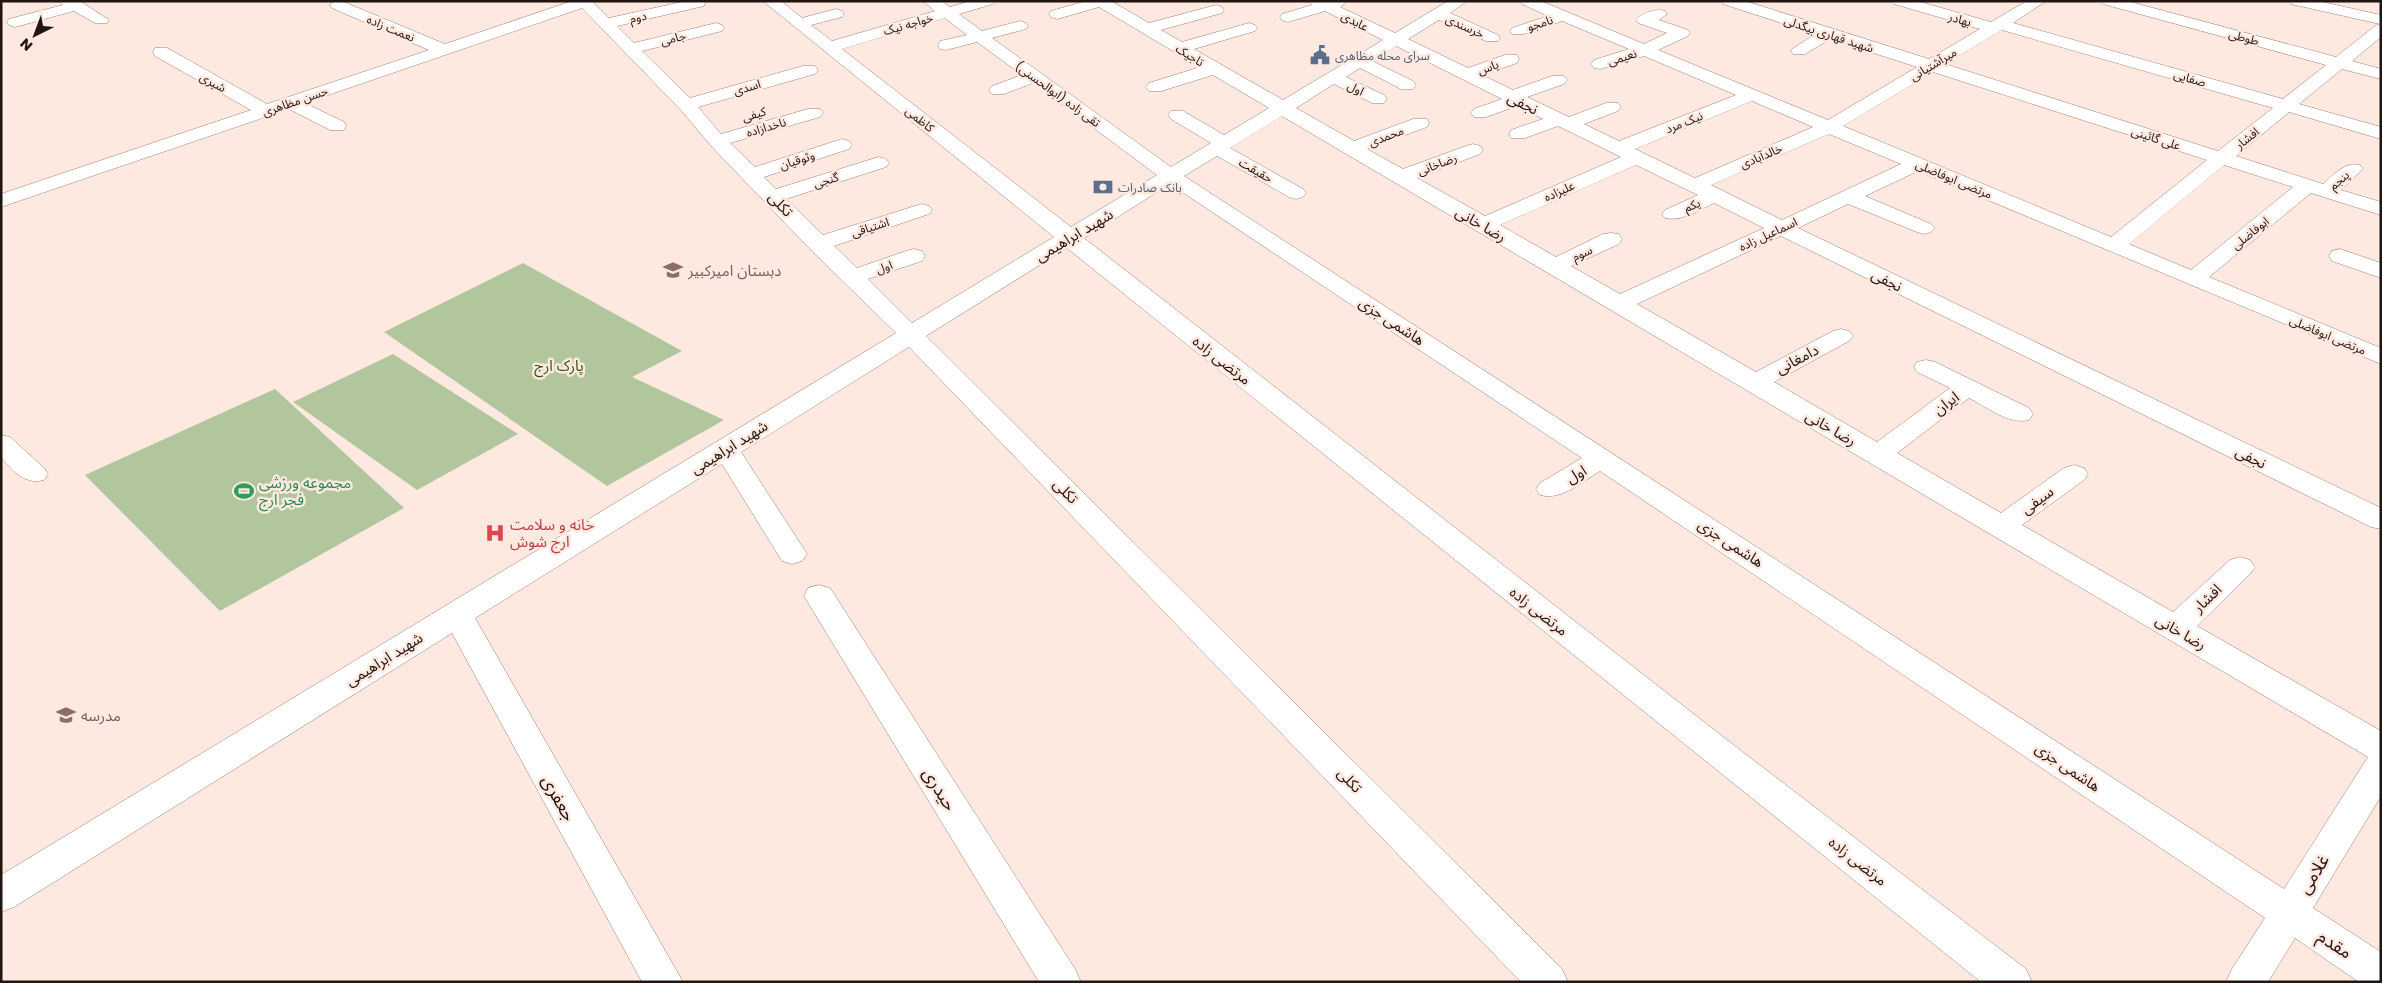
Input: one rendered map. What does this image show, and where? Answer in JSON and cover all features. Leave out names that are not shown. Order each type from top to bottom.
[{"type":"street","name":"کاظمی","points":[[771,1],[1068,238]]},
{"type":"street","name":"تقی زاده (ابوالحسنی)","points":[[931,1],[1170,176]]},
{"type":"street","name":"خواجه نیک","points":[[829,46],[988,1]]},
{"type":"street","points":[[1288,17],[1321,4],[1344,1]]},
{"type":"street","name":"مرتضی ابوفاضلی","points":[[1527,1],[2381,357]]},
{"type":"street","name":"شهید قهاری بیگدلی","points":[[1728,1],[1930,66]]},
{"type":"street","name":"بهادر","points":[[1899,1],[1996,26]]},
{"type":"street","name":"میرآشتیانی","points":[[1829,127],[2038,1]]},
{"type":"street","name":"طوطی","points":[[2108,1],[2381,74]]},
{"type":"street","points":[[2296,1],[2381,20]]},
{"type":"street","name":"تکلی","points":[[585,2],[774,196],[818,244],[912,335],[1548,982]]},
{"type":"street","name":"حسن مظاهری","points":[[1,201],[585,2]]},
{"type":"street","points":[[1057,14],[1104,2]]},
{"type":"street","name":"تاجیک","points":[[1104,2],[1213,69],[1282,108]]},
{"type":"street","name":"شهید ابراهیمی","points":[[1,895],[1068,238],[1456,2]]},
{"type":"street","points":[[15,22],[76,3],[101,20]]},
{"type":"street","name":"دوم","points":[[606,24],[699,3]]},
{"type":"street","name":"عابدی","points":[[1321,4],[1393,40]]},
{"type":"street","name":"نعمت زاده","points":[[338,6],[444,50]]},
{"type":"street","points":[[1147,29],[1216,10]]},
{"type":"street","points":[[799,23],[836,14]]},
{"type":"street","name":"خرسندی","points":[[1438,14],[1492,38]]},
{"type":"street","name":"نعیمی","points":[[1600,64],[1644,50],[1682,33],[1644,20],[1659,14]]},
{"type":"street","name":"نامجو","points":[[1518,31],[1563,16]]},
{"type":"street","points":[[946,45],[1020,26]]},
{"type":"street","name":"صفایی","points":[[1996,26],[2381,133]]},
{"type":"street","name":"جامی","points":[[630,49],[716,28]]},
{"type":"street","points":[[1179,48],[1249,28]]},
{"type":"street","name":"افشار","points":[[2113,246],[2381,29]]},
{"type":"street","points":[[1799,50],[1829,34]]},
{"type":"street","name":"نجفی","points":[[1393,40],[1513,99],[1562,127],[1626,153],[2381,520]]},
{"type":"street","name":"شیری","points":[[160,52],[266,111]]},
{"type":"street","name":"یاس","points":[[1465,75],[1511,59]]},
{"type":"street","points":[[1359,61],[1407,85]]},
{"type":"street","name":"علی گائینی","points":[[1930,66],[2381,210]]},
{"type":"street","points":[[1155,87],[1213,69]]},
{"type":"street","name":"اسدی","points":[[686,105],[809,70]]},
{"type":"street","points":[[998,90],[1034,77]]},
{"type":"street","name":"اول","points":[[1334,77],[1378,99]]},
{"type":"street","points":[[1480,113],[1558,80]]},
{"type":"street","name":"نیک مرد","points":[[1626,153],[1751,95]]},
{"type":"street","points":[[291,103],[337,126]]},
{"type":"street","name":"ناخدازاده","points":[[712,134],[808,107]]},
{"type":"street","points":[[1518,134],[1562,127],[1612,107]]},
{"type":"street","name":"رضا خانی","points":[[1282,108],[2381,748]]},
{"type":"street","points":[[1177,115],[1220,145]]},
{"type":"street","name":"محمدی","points":[[1352,148],[1420,123]]},
{"type":"street","name":"خالدآبادی","points":[[1693,186],[1829,127]]},
{"type":"street","name":"وثوقیان","points":[[751,174],[842,145]]},
{"type":"street","name":"حقیقت","points":[[1220,145],[1296,193]]},
{"type":"street","name":"رضاخانی","points":[[1401,177],[1473,150]]},
{"type":"street","name":"علیزاده","points":[[1483,225],[1626,153]]},
{"type":"street","name":"گنجی","points":[[774,196],[879,163]]},
{"type":"street","name":"اسماعیل زاده","points":[[1618,304],[1917,164]]},
{"type":"street","name":"پنجم","points":[[2317,189],[2353,169]]},
{"type":"street","name":"هاشمی جزی","points":[[1170,176],[1602,458],[2288,914]]},
{"type":"street","name":"ابوفاضلی","points":[[2193,279],[2317,189]]},
{"type":"street","name":"یکم","points":[[1672,214],[1713,196]]},
{"type":"street","points":[[1849,196],[1924,228]]},
{"type":"street","name":"اشتیاقی","points":[[818,244],[922,210]]},
{"type":"street","name":"مرتضی زاده","points":[[1068,238],[2012,982]]},
{"type":"street","name":"سوم","points":[[1554,266],[1611,239]]},
{"type":"street","name":"اول","points":[[854,277],[914,256]]},
{"type":"street","points":[[2340,256],[2381,271]]},
{"type":"street","name":"دامغانی","points":[[1754,383],[1841,336]]},
{"type":"street","points":[[1926,367],[1967,387]]},
{"type":"street","name":"ایران","points":[[1877,455],[1967,387],[2020,414]]},
{"type":"street","points":[[726,449],[792,554]]},
{"type":"street","points":[[8,450],[34,474]]},
{"type":"street","name":"اول","points":[[1550,489],[1602,458]]},
{"type":"street","name":"سیفی","points":[[2000,527],[2074,474]]},
{"type":"street","name":"افشار","points":[[2175,628],[2240,567]]},
{"type":"street","name":"حیدری","points":[[818,596],[1061,982]]},
{"type":"street","name":"جعفری","points":[[457,614],[663,982]]},
{"type":"street","name":"غلامی","points":[[2246,982],[2381,766]]},
{"type":"street","name":"مقدم","points":[[2288,914],[2381,974]]},
{"type":"green space","name":"پارک ارج","points":[[523,263],[682,351],[632,377],[724,420],[607,486],[384,332]]},
{"type":"green space","points":[[393,354],[518,434],[417,490],[293,402]]},
{"type":"green space","name":"مجموعه ورزشی فجر ارج","points":[[275,389],[404,508],[220,611],[85,475]]},
{"type":"place","name":"سرای محله مظاهری","points":[[1320,55]]},
{"type":"place","name":"بانک صادرات","points":[[1103,187]]},
{"type":"place","name":"دبستان امیرکبیر","points":[[673,270]]},
{"type":"place","name":"مجموعه ورزشی فجر ارج","points":[[244,491]]},
{"type":"place","name":"خانه و سلامت ارج شوش","points":[[495,533]]},
{"type":"place","name":"مدرسه","points":[[66,715]]}]
